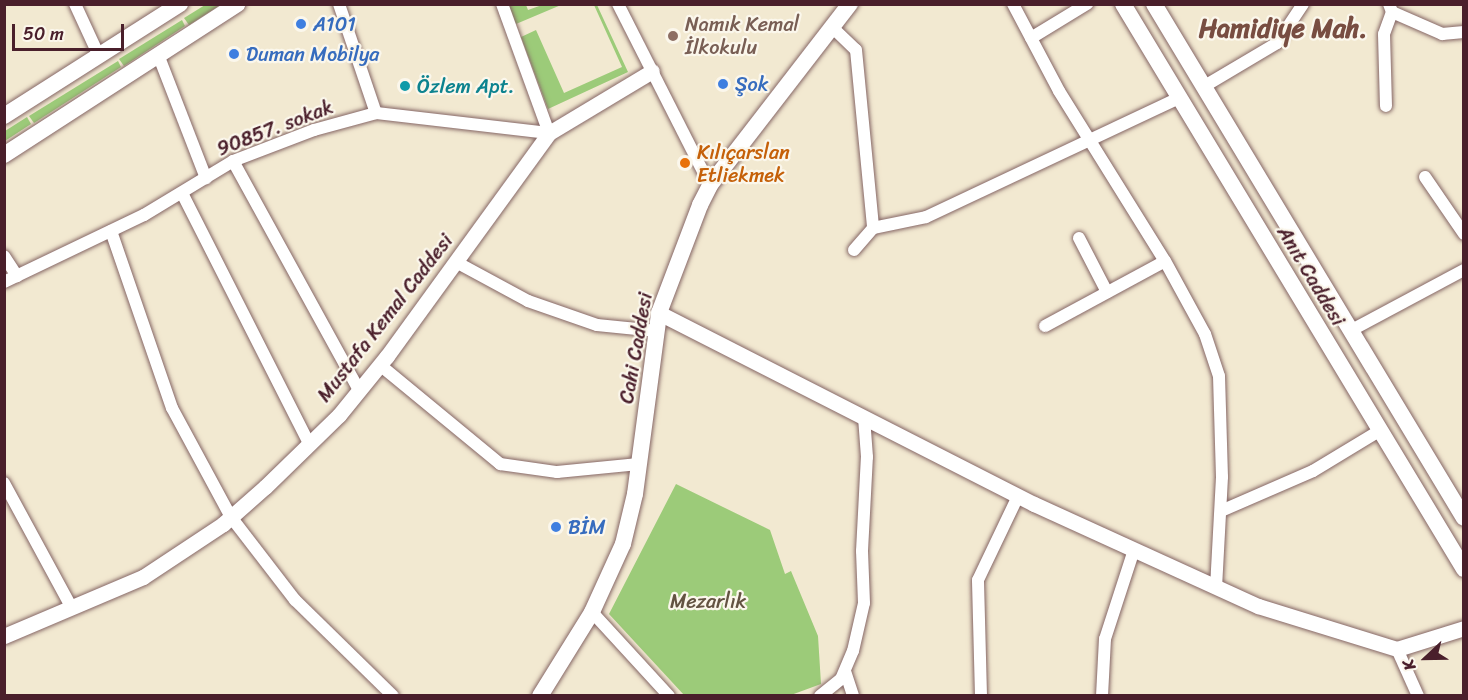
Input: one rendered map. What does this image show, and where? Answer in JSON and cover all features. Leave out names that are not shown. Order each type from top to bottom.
[{"type":"main road","points":[[4,116],[180,4]]},
{"type":"main road","points":[[4,155],[159,57],[237,4]]},
{"type":"main road","name":"Cahi Caddesi","points":[[540,696],[592,612],[623,544],[639,464],[659,313],[710,185],[850,4]]},
{"type":"main road","name":"Anıt Caddesi","points":[[1122,4],[1464,569]]},
{"type":"main road","points":[[1154,4],[1464,518]]},
{"type":"street","points":[[75,4],[99,56]]},
{"type":"street","points":[[339,4],[376,113]]},
{"type":"street","points":[[502,4],[549,133]]},
{"type":"street","points":[[618,4],[710,185]]},
{"type":"street","points":[[1013,4],[1091,140],[1165,261],[1205,334],[1219,376],[1221,512],[1216,587]]},
{"type":"street","points":[[1031,38],[1087,4]]},
{"type":"street","points":[[1203,87],[1277,43],[1303,4]]},
{"type":"street","points":[[1386,106],[1384,34],[1390,8],[1442,34],[1464,33]]},
{"type":"street","points":[[832,27],[856,50],[873,228]]},
{"type":"street","points":[[159,57],[206,178]]},
{"type":"street","name":"Mustafa Kemal Caddesi","points":[[4,636],[143,577],[231,517],[310,445],[380,365],[549,133],[651,71]]},
{"type":"street","points":[[854,250],[873,228],[926,217],[1179,98]]},
{"type":"street","name":"90857. sokak","points":[[4,282],[111,231],[233,161],[314,130],[376,113],[549,133]]},
{"type":"street","points":[[233,161],[359,390]]},
{"type":"street","points":[[1425,177],[1464,234]]},
{"type":"street","points":[[182,192],[310,445]]},
{"type":"street","points":[[111,231],[172,408],[231,517],[295,600],[393,696]]},
{"type":"street","points":[[1079,238],[1107,292]]},
{"type":"street","points":[[4,256],[17,276]]},
{"type":"street","points":[[1045,326],[1165,261]]},
{"type":"street","points":[[456,262],[528,301],[597,325],[657,331]]},
{"type":"street","points":[[1350,331],[1464,270]]},
{"type":"street","points":[[659,313],[1018,496],[1258,606],[1397,648],[1464,628]]},
{"type":"street","points":[[380,365],[500,464],[557,472],[639,464]]},
{"type":"street","points":[[820,696],[841,679],[864,603],[862,551],[867,457],[864,417]]},
{"type":"street","points":[[1221,512],[1313,471],[1379,431]]},
{"type":"street","points":[[4,483],[72,608]]},
{"type":"street","points":[[981,696],[978,580],[1018,496]]},
{"type":"street","points":[[1102,696],[1105,639],[1134,550]]},
{"type":"street","points":[[592,612],[669,696]]},
{"type":"street","points":[[1397,648],[1418,696]]},
{"type":"street","points":[[845,670],[853,696]]},
{"type":"green space","points":[[205,5],[220,5],[189,25],[184,18]]},
{"type":"green space","points":[[509,5],[526,5],[528,10],[542,5],[561,5],[516,24]]},
{"type":"green space","points":[[594,5],[597,5],[628,72],[548,109],[521,37],[536,30],[564,93],[622,67]]},
{"type":"green space","points":[[182,20],[185,26],[124,66],[119,59]]},
{"type":"green space","points":[[118,61],[121,67],[34,123],[29,116]]},
{"type":"green space","points":[[27,117],[31,124],[5,141],[5,131]]},
{"type":"green space","name":"Mezarlık","points":[[676,484],[770,530],[785,574],[791,571],[818,636],[821,684],[791,695],[684,695],[609,614]]},
{"type":"place","name":"A101","points":[[301,24]]},
{"type":"place","name":"Namık Kemal İlkokulu","points":[[673,36]]},
{"type":"place","name":"Duman Mobilya","points":[[234,54]]},
{"type":"place","name":"Şok","points":[[723,84]]},
{"type":"place","name":"Özlem Apt.","points":[[405,86]]},
{"type":"place","name":"Kılıçarslan Etliekmek","points":[[685,163]]},
{"type":"place","name":"BİM","points":[[556,527]]},
{"type":"district","name":"Hamidiye Mah.","points":[[1283,29]]}]
